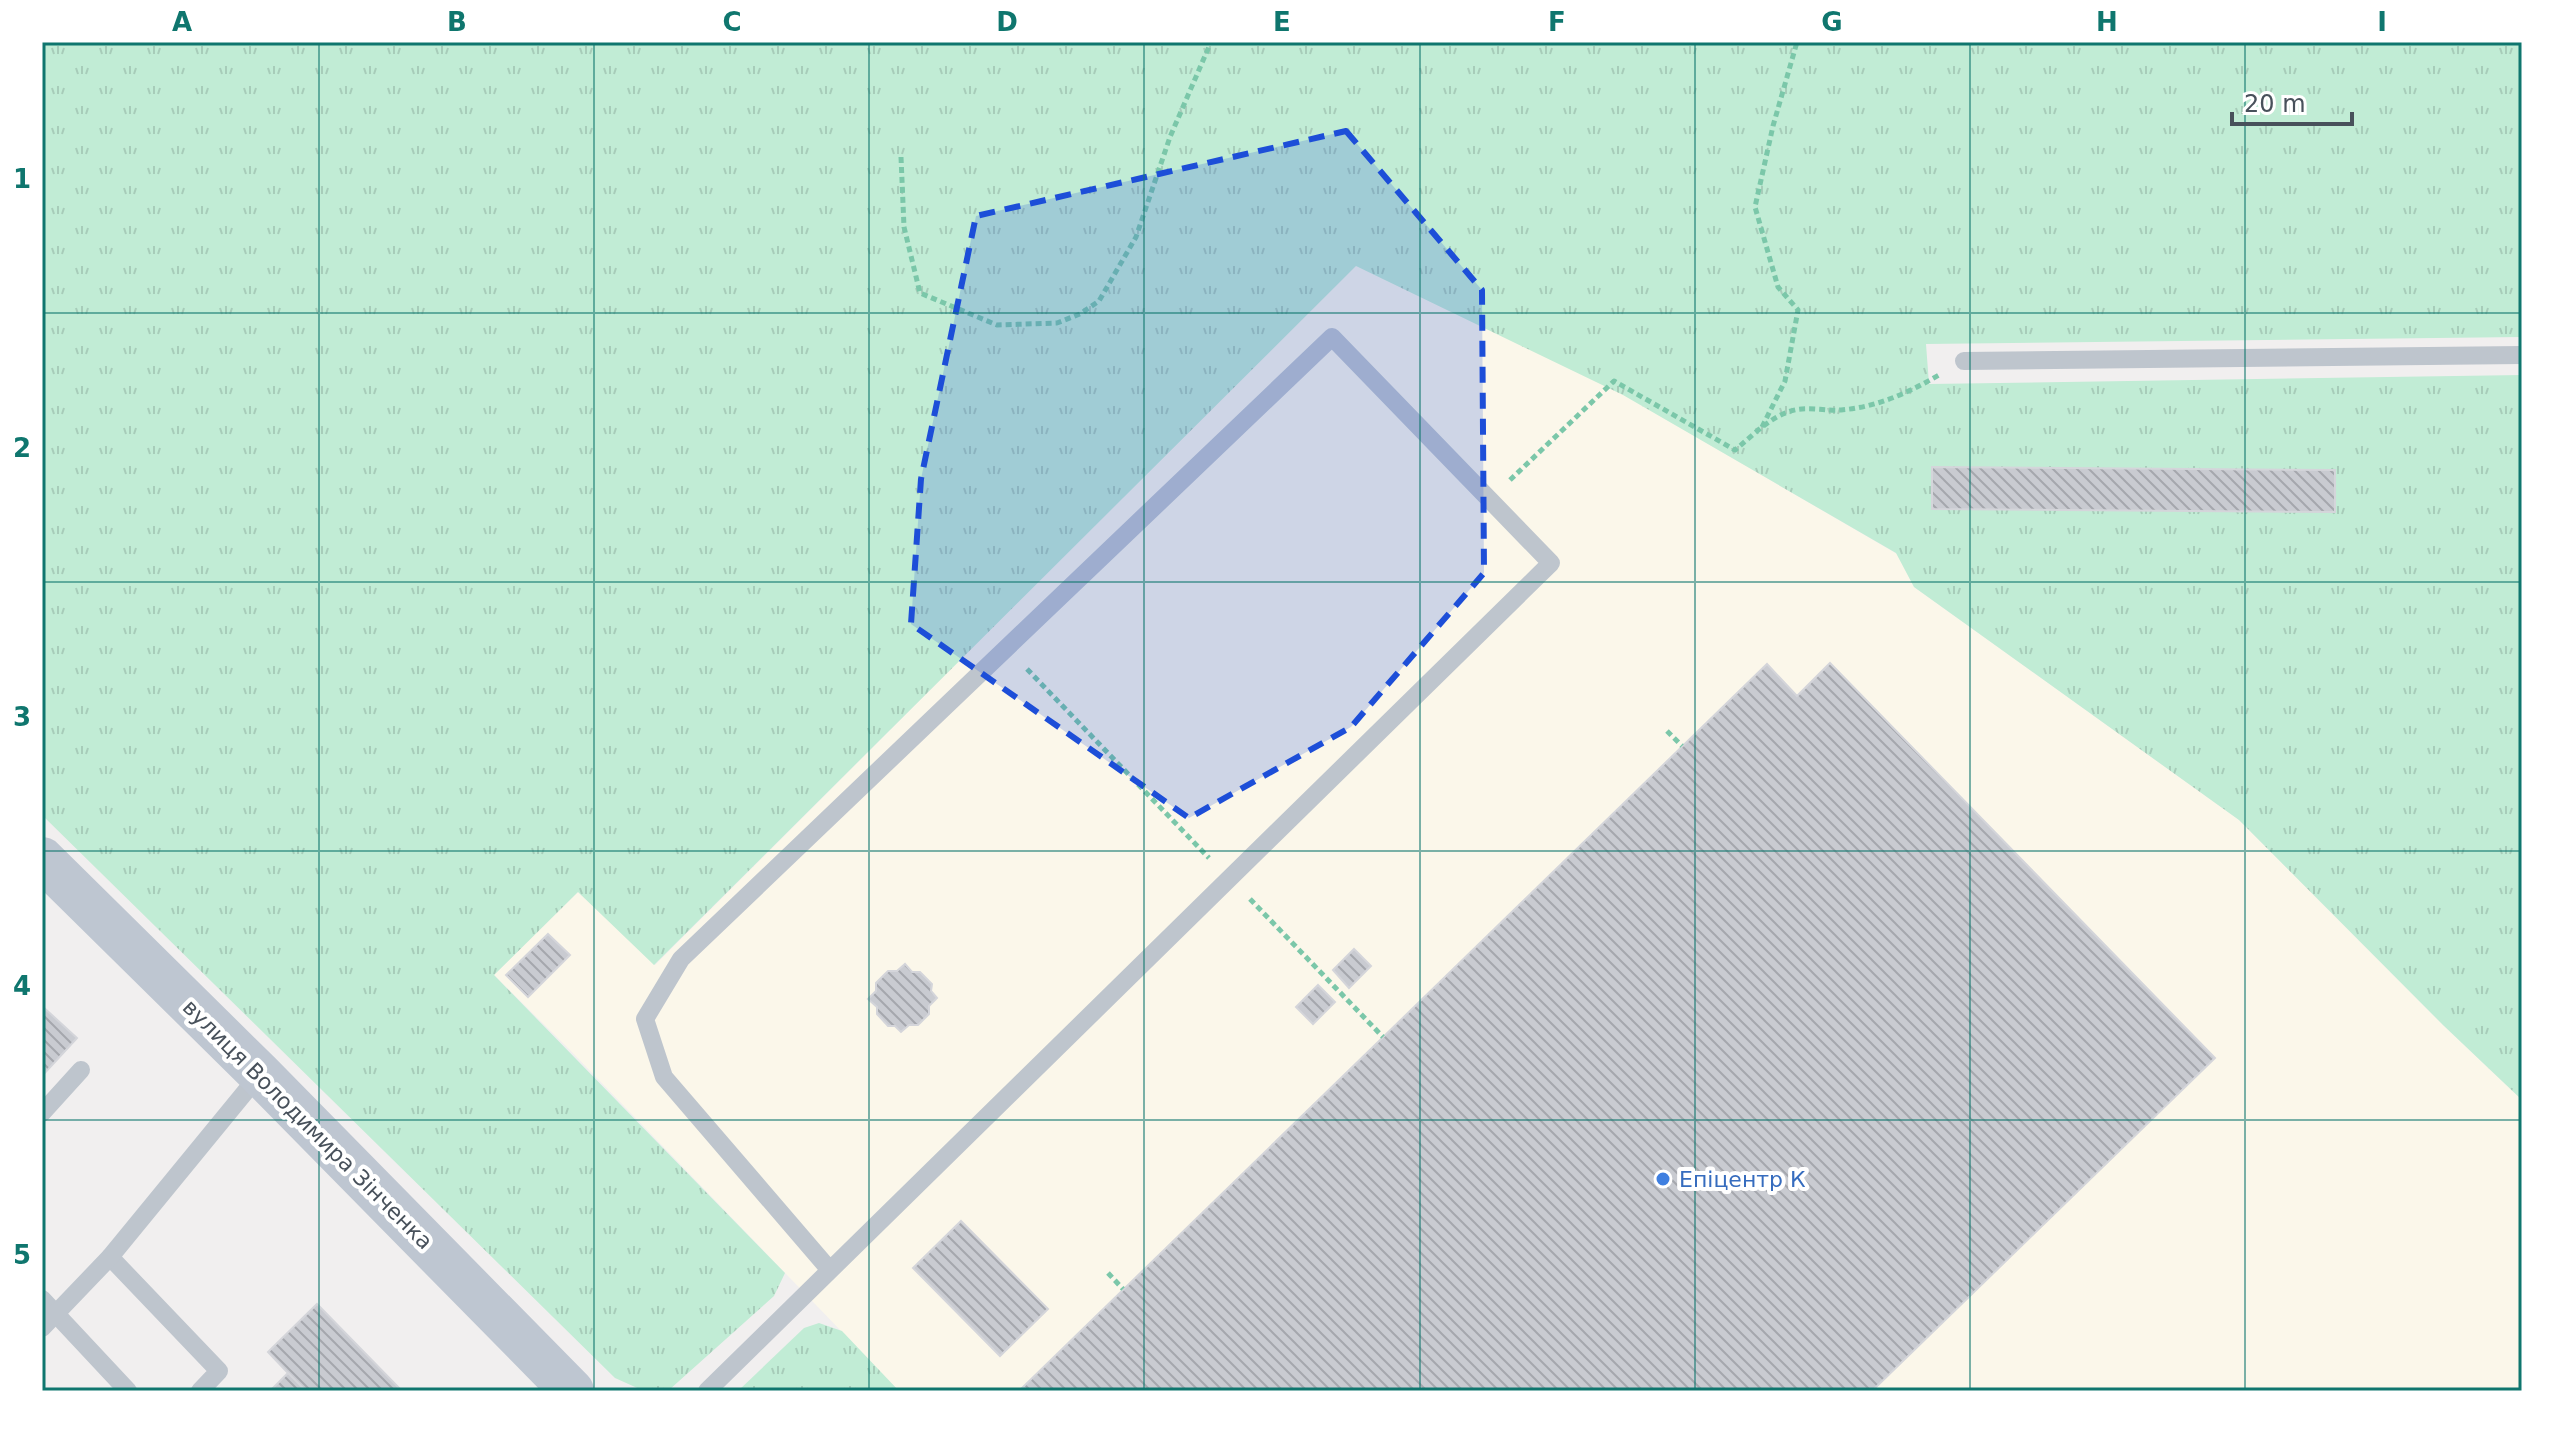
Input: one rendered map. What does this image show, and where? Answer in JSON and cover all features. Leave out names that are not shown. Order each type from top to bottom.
[{"type":"main road","name":"вулиця Володимира Зінченка","points":[[42,859],[260,1074],[572,1391]]},
{"type":"lane","points":[[707,1391],[1551,563],[1332,337],[681,959],[645,1019],[664,1077],[829,1269]]},
{"type":"lane","points":[[1964,361],[2522,355]]},
{"type":"lane","points":[[42,1113],[81,1070]]},
{"type":"lane","points":[[42,1328],[110,1257],[260,1074]]},
{"type":"lane","points":[[110,1257],[219,1371],[200,1391]]},
{"type":"lane","points":[[42,1299],[128,1391]]},
{"type":"path","points":[[901,157],[904,227],[920,293],[997,325],[1057,323],[1080,314],[1099,301],[1136,237],[1170,137],[1211,42]]},
{"type":"path","points":[[1761,428],[1785,381],[1798,310],[1778,287],[1755,207],[1773,126],[1797,42]]},
{"type":"path","points":[[1490,500],[1614,381],[1735,450],[1761,428],[1792,410],[1842,410],[1873,404],[1906,394],[1964,361]]},
{"type":"path","points":[[1007,648],[1383,1037]]},
{"type":"path","points":[[1667,731],[1682,746]]},
{"type":"path","points":[[1108,1273],[1123,1289]]},
{"type":"highlighted area","points":[[1346,131],[1482,290],[1484,573],[1351,727],[1189,818],[911,624],[921,479],[976,216]]},
{"type":"shaded area","points":[[1356,265],[1624,395],[1897,554],[1914,587],[2239,820],[2522,1100],[2522,1391],[899,1391],[494,975],[578,892],[655,965]]},
{"type":"green space","points":[[42,42],[2522,42],[2522,337],[1926,344],[1929,384],[2522,375],[2522,1100],[2239,820],[1914,587],[1896,553],[1623,395],[1356,266],[654,965],[578,892],[494,975],[785,1273],[774,1296],[669,1390],[644,1391],[615,1378],[42,815]]},
{"type":"green space","points":[[819,1323],[842,1331],[899,1391],[738,1391],[804,1328]]},
{"type":"building","points":[[1932,467],[2335,470],[2335,512],[1932,509]]},
{"type":"building","points":[[1830,663],[2215,1058],[1872,1391],[1021,1389],[1767,664],[1797,696]]},
{"type":"building","points":[[548,934],[570,955],[528,997],[506,975]]},
{"type":"building","points":[[1354,949],[1371,966],[1349,988],[1333,970]]},
{"type":"building","points":[[905,964],[912,972],[920,972],[932,984],[931,991],[937,998],[929,1006],[929,1014],[918,1025],[909,1025],[901,1032],[895,1026],[888,1026],[877,1014],[877,1007],[868,999],[876,991],[876,983],[888,971],[897,971]]},
{"type":"building","points":[[1318,985],[1335,1002],[1313,1024],[1296,1007]]},
{"type":"building","points":[[42,1006],[77,1038],[42,1076]]},
{"type":"building","points":[[961,1221],[1048,1309],[1000,1356],[913,1268]]},
{"type":"building","points":[[317,1304],[402,1391],[306,1391],[288,1373],[268,1352]]},
{"type":"building","points":[[288,1373],[306,1391],[270,1391]]},
{"type":"place","name":"Епіцентр К","points":[[1663,1179]]}]
